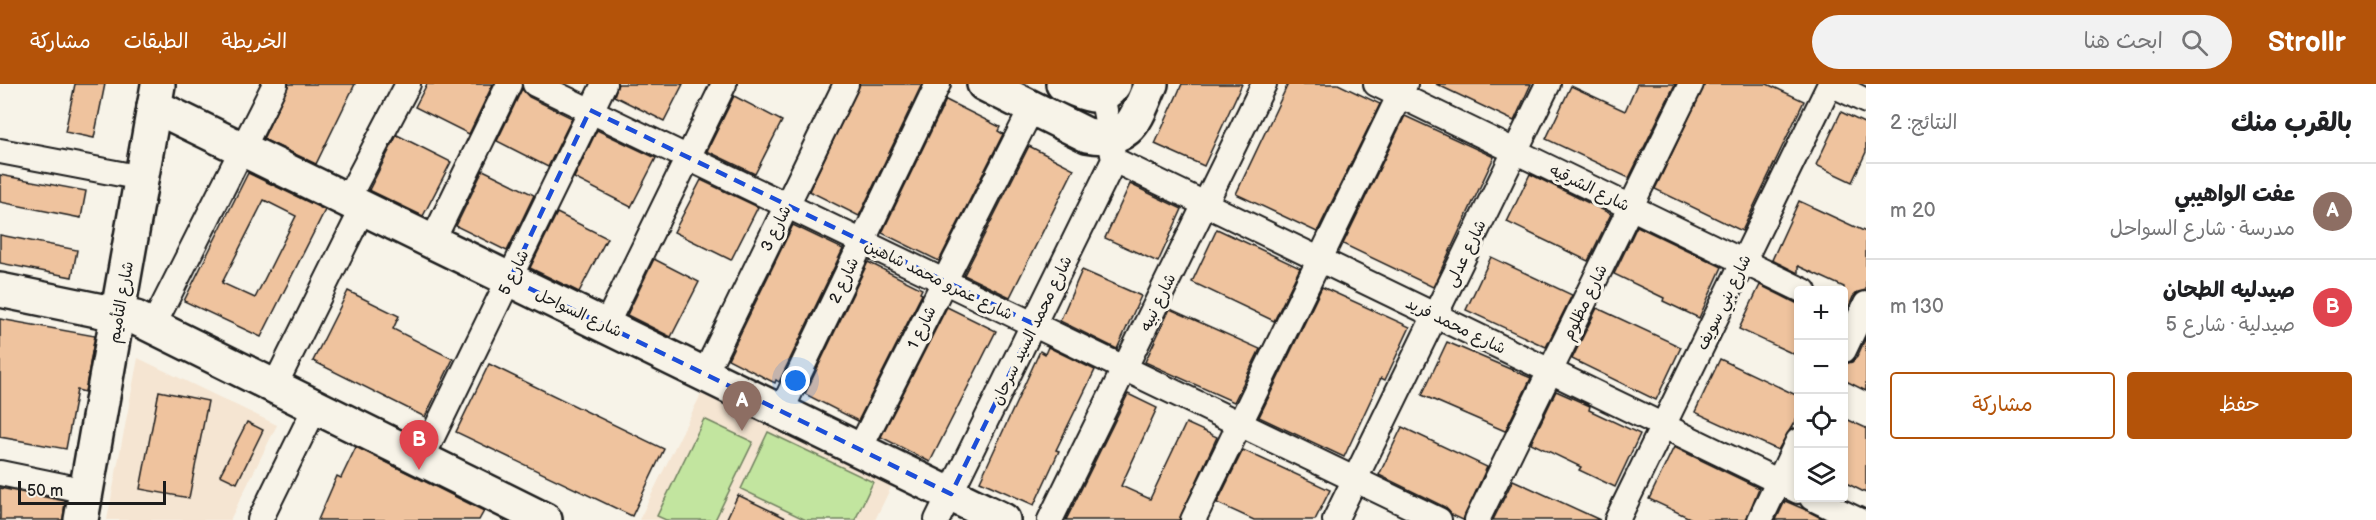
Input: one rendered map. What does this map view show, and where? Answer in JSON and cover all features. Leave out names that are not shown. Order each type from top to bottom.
[{"type":"street","points":[[153,326],[275,84]]},
{"type":"street","points":[[274,387],[408,84]]},
{"type":"street","points":[[432,242],[509,84]]},
{"type":"street","name":"شارع عمرو محمد شاهين","points":[[536,84],[1439,520]]},
{"type":"street","name":"شارع 5","points":[[421,460],[604,84]]},
{"type":"street","points":[[606,325],[724,84]]},
{"type":"street","name":"شارع 3","points":[[705,373],[846,84]]},
{"type":"street","name":"شارع 2","points":[[781,411],[938,84]]},
{"type":"street","points":[[984,84],[1112,148]]},
{"type":"street","points":[[1063,84],[1089,95],[1108,89],[1112,148]]},
{"type":"street","points":[[1112,148],[1123,133],[1131,127],[1151,84]]},
{"type":"street","name":"شارع نبيه","points":[[1050,520],[1264,84]]},
{"type":"street","name":"شارع الشرقيه","points":[[1376,84],[1402,90],[1516,151],[1794,286]]},
{"type":"street","name":"شارع عدلى","points":[[1335,520],[1548,84]]},
{"type":"street","name":"شارع مظلوم","points":[[1477,520],[1691,84]]},
{"type":"street","points":[[1831,84],[1866,101]]},
{"type":"street","name":"شارع بني سويف","points":[[1617,520],[1831,84]]},
{"type":"street","points":[[1193,520],[1402,90]]},
{"type":"street","name":"شارع السواحل","points":[[156,95],[243,150],[859,450],[944,507],[1003,520]]},
{"type":"street","name":"شارع التأميم","points":[[84,506],[156,95]]},
{"type":"street","name":"شارع 1","points":[[859,450],[1032,108]]},
{"type":"street","name":"شارع محمد فريد","points":[[1112,148],[1206,204],[1789,486]]},
{"type":"street","name":"شارع محمد السيد سرحان","points":[[944,507],[1034,324],[1112,148]]},
{"type":"street","points":[[0,151],[142,178]]},
{"type":"street","points":[[0,290],[118,313],[153,326],[421,460],[500,511],[545,520]]},
{"type":"street","points":[[1848,340],[1859,313]]},
{"type":"street","points":[[260,520],[315,408]]},
{"type":"street","points":[[1760,520],[1789,486],[1797,448]]},
{"type":"street","points":[[0,473],[84,506]]},
{"type":"street","points":[[1820,502],[1858,520]]},
{"type":"highlighted area","points":[[590,110],[1034,324],[951,494],[510,279]]},
{"type":"shaded area","points":[[138,358],[277,425],[230,520],[107,520]]},
{"type":"shaded area","points":[[706,384],[896,477],[875,520],[639,520]]},
{"type":"green space","points":[[704,419],[753,442],[715,520],[666,520],[657,516]]},
{"type":"green space","points":[[768,432],[873,482],[855,520],[806,520],[741,489]]},
{"type":"building","points":[[75,84],[105,84],[94,138],[65,132]]},
{"type":"building","points":[[289,84],[355,84],[316,164],[263,139]]},
{"type":"building","points":[[427,84],[493,84],[469,134],[415,107]]},
{"type":"building","points":[[618,84],[683,84],[664,121],[614,96]]},
{"type":"building","points":[[860,84],[922,84],[859,216],[809,191]]},
{"type":"building","points":[[1182,84],[1242,84],[1204,166],[1155,144]]},
{"type":"building","points":[[1288,84],[1338,84],[1380,104],[1317,232],[1236,194]]},
{"type":"building","points":[[1436,84],[1531,84],[1514,121]]},
{"type":"building","points":[[1637,84],[1675,84],[1629,178],[1546,139],[1571,86],[1625,111]]},
{"type":"building","points":[[1705,84],[1767,84],[1804,101],[1742,231],[1655,189]]},
{"type":"building","points":[[522,89],[529,97],[572,118],[548,167],[497,141]]},
{"type":"building","points":[[734,96],[782,121],[755,174],[707,151]]},
{"type":"building","points":[[946,100],[1000,127],[998,131],[1003,134],[939,261],[882,233]]},
{"type":"building","points":[[1841,112],[1866,124],[1866,152],[1852,182],[1816,165]]},
{"type":"building","points":[[1405,116],[1494,157],[1433,287],[1343,244]]},
{"type":"building","points":[[597,130],[656,158],[631,207],[574,178]]},
{"type":"building","points":[[397,135],[451,162],[423,216],[369,190]]},
{"type":"building","points":[[1029,146],[1074,169],[1010,297],[964,275]]},
{"type":"building","points":[[483,170],[534,195],[507,251],[456,226]]},
{"type":"building","points":[[248,173],[325,210],[261,337],[184,301]],"holes":[[[264,200],[296,216],[255,298],[222,283]]]},
{"type":"building","points":[[1530,174],[1611,214],[1588,261],[1507,222]]},
{"type":"building","points":[[0,175],[86,191],[81,218],[0,202]]},
{"type":"building","points":[[701,180],[758,207],[731,260],[674,232]]},
{"type":"building","points":[[1130,184],[1182,209],[1158,262],[1105,238]]},
{"type":"building","points":[[1799,201],[1866,232],[1866,290],[1858,292],[1853,297],[1848,309],[1848,286],[1842,286],[1798,266],[1798,273],[1772,260]]},
{"type":"building","points":[[557,213],[607,238],[579,292],[530,268]]},
{"type":"building","points":[[793,225],[843,249],[779,382],[776,380],[775,383],[728,359]]},
{"type":"building","points":[[1637,226],[1722,267],[1699,318],[1614,274]]},
{"type":"building","points":[[1217,229],[1300,268],[1274,321],[1192,282]]},
{"type":"building","points":[[0,235],[77,250],[72,277],[0,263]]},
{"type":"building","points":[[1491,257],[1572,295],[1546,347],[1466,310]]},
{"type":"building","points":[[654,259],[699,282],[671,337],[627,315]]},
{"type":"building","points":[[868,262],[922,289],[920,293],[922,294],[858,421],[805,394]]},
{"type":"building","points":[[1082,270],[1141,296],[1117,349],[1060,321]]},
{"type":"building","points":[[1760,285],[1794,302],[1794,354],[1739,329]]},
{"type":"building","points":[[1322,287],[1410,327],[1385,380],[1381,378],[1344,457],[1259,417]]},
{"type":"building","points":[[348,291],[399,316],[393,329],[453,359],[425,417],[313,361]]},
{"type":"building","points":[[947,307],[996,331],[930,462],[881,437]]},
{"type":"building","points":[[1597,308],[1681,347],[1656,400],[1572,359]]},
{"type":"building","points":[[1170,309],[1260,349],[1234,402],[1145,362]]},
{"type":"building","points":[[0,319],[95,336],[85,392],[77,390],[66,449],[0,437]]},
{"type":"building","points":[[1866,337],[1866,391],[1848,382],[1848,363],[1857,357]]},
{"type":"building","points":[[1447,342],[1531,378],[1505,431],[1422,395]]},
{"type":"building","points":[[1048,347],[1095,370],[1056,450],[1059,451],[1034,505],[980,481],[1040,351],[1045,354]]},
{"type":"building","points":[[1720,359],[1794,394],[1794,423],[1778,450],[1695,412]]},
{"type":"building","points":[[489,364],[664,449],[632,516],[456,432]]},
{"type":"building","points":[[159,391],[208,401],[189,498],[140,489]]},
{"type":"building","points":[[1556,391],[1590,406],[1589,410],[1640,434],[1615,487],[1579,470],[1581,467],[1531,443]]},
{"type":"building","points":[[1128,394],[1157,408],[1121,486],[1150,499],[1186,423],[1217,437],[1179,520],[1066,520]]},
{"type":"building","points":[[1848,420],[1866,428],[1866,493],[1848,484]]},
{"type":"building","points":[[247,422],[263,430],[237,483],[220,475]]},
{"type":"building","points":[[1402,427],[1487,467],[1463,520],[1452,515],[1445,507],[1379,475]]},
{"type":"building","points":[[356,447],[484,511],[479,520],[318,520],[337,476],[341,478]]},
{"type":"building","points":[[1674,447],[1759,488],[1746,520],[1694,520],[1649,499]]},
{"type":"building","points":[[1243,450],[1330,490],[1315,520],[1254,520],[1217,503]]},
{"type":"building","points":[[1513,480],[1600,520],[1493,520]]},
{"type":"building","points":[[0,488],[65,501],[63,520],[0,520]]},
{"type":"building","points":[[738,495],[790,520],[726,520]]},
{"type":"building","points":[[1785,501],[1804,509],[1825,520],[1776,520]]},
{"type":"place","name":"عفت الواهيبي","points":[[742,431]]},
{"type":"place","name":"صيدليه الطحان","points":[[419,470]]}]
